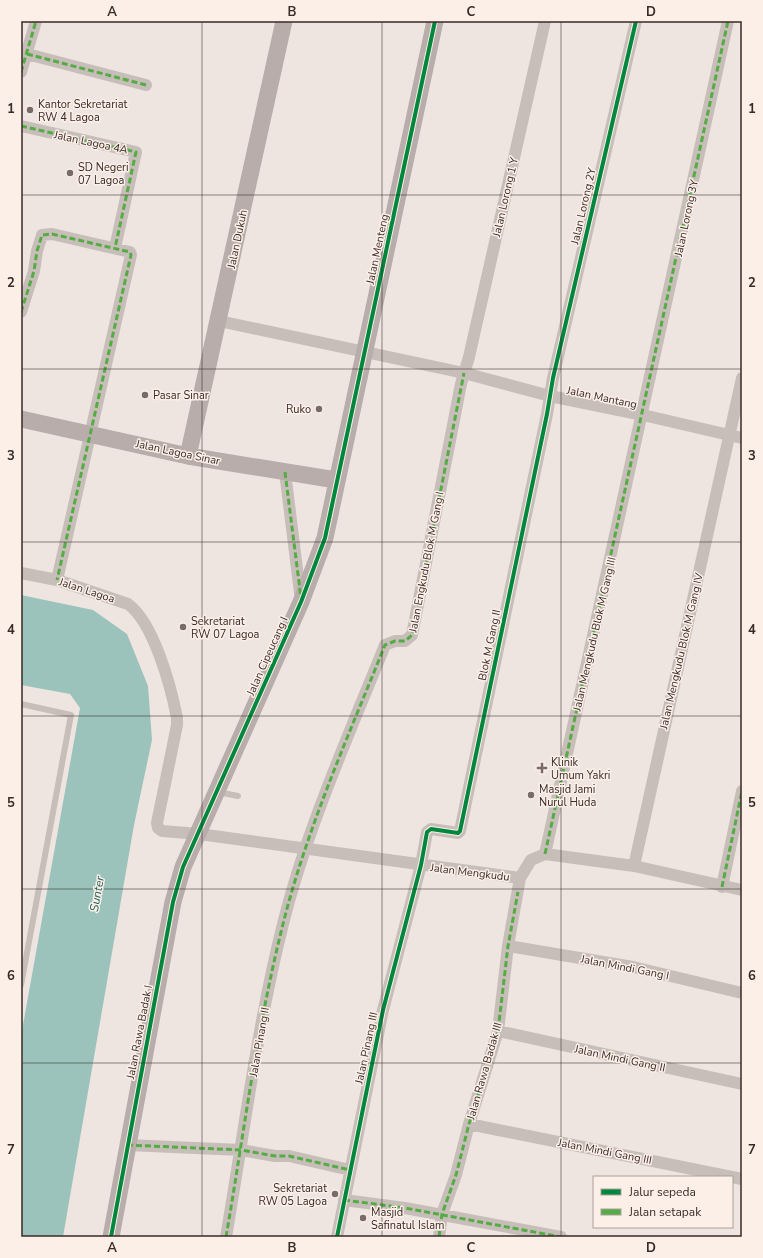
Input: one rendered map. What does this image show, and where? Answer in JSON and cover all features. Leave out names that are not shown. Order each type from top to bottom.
[{"type":"street","points":[[21,72],[36,21]]},
{"type":"street","name":"Jalan Dukuh","points":[[188,456],[284,21]]},
{"type":"street","name":"Jalan Menteng","points":[[336,480],[435,21]]},
{"type":"street","name":"Jalan Lorong 1 Y","points":[[464,373],[545,21]]},
{"type":"street","name":"Jalan Lorong 2Y","points":[[550,396],[636,21]]},
{"type":"street","name":"Jalan Lorong 3Y","points":[[643,415],[728,21]]},
{"type":"street","points":[[27,54],[146,86]]},
{"type":"street","name":"Jalan Lagoa 4A","points":[[21,126],[136,152],[115,248]]},
{"type":"street","points":[[21,312],[34,271],[37,250],[42,235],[52,234],[130,252],[131,255],[57,580]]},
{"type":"street","name":"Jalan Mantang","points":[[219,321],[464,373],[550,396],[643,415],[742,438]]},
{"type":"street","name":"Jalan Engkudu Blok M Gang I","points":[[306,843],[385,645],[395,641],[406,641],[412,635],[464,373]]},
{"type":"street","name":"Jalan Mengkudu Blok M Gang IV","points":[[634,866],[742,378]]},
{"type":"street","name":"Blok M Gang II","points":[[421,865],[428,832],[431,828],[458,833],[460,831],[550,396]]},
{"type":"street","name":"Jalan Mengkudu Blok M Gang III","points":[[546,854],[643,415]]},
{"type":"street","name":"Jalan Lagoa Sinar","points":[[21,419],[90,433],[188,456],[336,480]]},
{"type":"street","points":[[285,472],[301,602]]},
{"type":"street","name":"Jalan Cipeucang I","points":[[199,834],[301,602],[323,545],[336,480]]},
{"type":"street","name":"Jalan Lagoa","points":[[21,574],[57,580],[128,604],[138,612],[144,621],[165,670],[177,718],[177,725],[157,823],[158,828],[162,831]]},
{"type":"street","points":[[722,887],[742,791]]},
{"type":"street","name":"Jalan Mengkudu","points":[[162,831],[306,843],[421,865],[520,878],[530,860],[546,854]]},
{"type":"street","name":"Jalan Rawa Badak I","points":[[111,1237],[173,902],[183,867],[199,834]]},
{"type":"street","name":"Jalan Pinang II","points":[[226,1237],[267,996],[283,923],[306,843]]},
{"type":"street","points":[[546,854],[634,866],[722,887],[742,890]]},
{"type":"street","name":"Jalan Pinang III","points":[[337,1237],[383,1010],[421,865]]},
{"type":"street","name":"Jalan Rawa Badak III","points":[[439,1237],[442,1214],[456,1175],[469,1124],[498,1031],[508,946],[520,878]]},
{"type":"street","name":"Jalan Mindi Gang I","points":[[508,946],[633,967],[742,992]]},
{"type":"street","name":"Jalan Mindi Gang II","points":[[498,1031],[742,1084]]},
{"type":"street","name":"Jalan Mindi Gang III","points":[[469,1124],[727,1176]]},
{"type":"street","points":[[127,1145],[241,1150],[274,1156],[289,1156],[350,1170]]},
{"type":"street","points":[[344,1200],[442,1214],[561,1237]]},
{"type":"lane","points":[[21,704],[71,715],[21,985]]},
{"type":"lane","points":[[217,792],[238,796]]},
{"type":"water","name":"Sunter","points":[[21,595],[93,610],[127,634],[148,686],[152,740],[134,825],[63,1237],[21,1237],[21,1036],[80,708],[70,694],[21,685]]},
{"type":"marked path","points":[[21,72],[36,21]]},
{"type":"marked path","points":[[545,854],[728,21]]},
{"type":"marked path","points":[[27,54],[146,85]]},
{"type":"marked path","points":[[21,126],[136,152],[115,248]]},
{"type":"marked path","points":[[21,312],[34,271],[37,251],[42,235],[52,234],[130,252],[131,255],[57,580]]},
{"type":"marked path","points":[[226,1237],[266,1002],[283,924],[316,818],[385,645],[395,641],[405,641],[412,635],[464,373]]},
{"type":"marked path","points":[[285,472],[301,598]]},
{"type":"marked path","points":[[722,887],[742,791]]},
{"type":"marked path","points":[[439,1237],[442,1214],[456,1175],[469,1124],[498,1031],[508,946],[518,892]]},
{"type":"marked path","points":[[127,1145],[241,1150],[275,1156],[289,1156],[350,1170]]},
{"type":"marked path","points":[[344,1200],[405,1208],[561,1237]]},
{"type":"cycle path","points":[[111,1237],[173,902],[183,867],[301,602],[325,538],[435,21]]},
{"type":"cycle path","points":[[337,1237],[383,1010],[421,865],[427,832],[431,829],[458,833],[460,831],[547,414],[553,378],[636,21]]},
{"type":"place","name":"Kantor Sekretariat RW 4 Lagoa","points":[[30,110]]},
{"type":"place","name":"SD Negeri 07 Lagoa","points":[[70,173]]},
{"type":"place","name":"Pasar Sinar","points":[[145,395]]},
{"type":"place","name":"Ruko","points":[[319,409]]},
{"type":"place","name":"Sekretariat RW 07 Lagoa","points":[[183,627]]},
{"type":"place","name":"Klinik Umum Yakri","points":[[542,768]]},
{"type":"place","name":"Masjid Jami Nurul Huda","points":[[531,795]]},
{"type":"place","name":"Sekretariat RW 05 Lagoa","points":[[335,1194]]},
{"type":"place","name":"Masjid Safinatul Islam","points":[[363,1218]]}]
